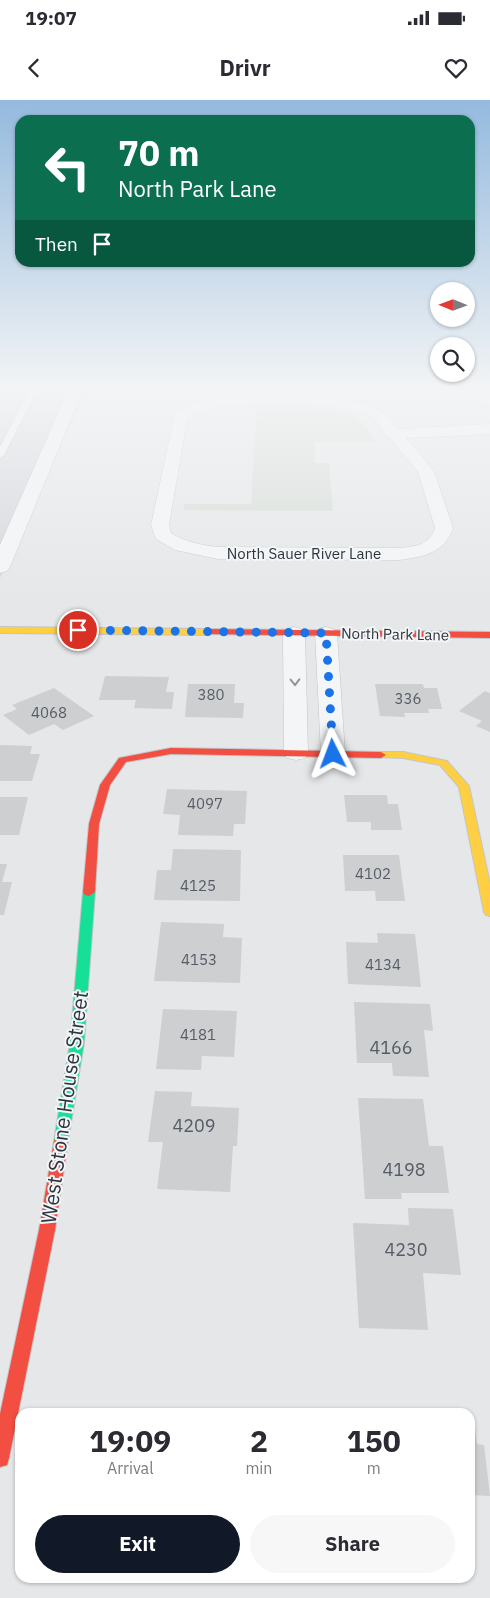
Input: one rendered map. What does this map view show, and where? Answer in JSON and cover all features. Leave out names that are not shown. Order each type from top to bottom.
[{"type":"street","points":[[0,566],[46,459]]},
{"type":"street","name":"North Sauer River Lane","points":[[172,459],[160,525],[162,535],[174,544],[194,550],[218,553],[399,554],[417,552],[434,546],[442,537],[444,528],[426,471],[415,459]]},
{"type":"street","name":"North Park Lane","points":[[0,630],[490,635]]},
{"type":"street","points":[[294,633],[296,753],[403,755],[443,762],[464,786],[490,912]]},
{"type":"street","points":[[326,633],[333,754]]},
{"type":"street","name":"West Stone House Street","points":[[3,1431],[47,1230],[77,1043],[94,824],[104,785],[123,760],[171,751],[296,753]]},
{"type":"shaded area","points":[[0,459],[55,459],[0,578]]},
{"type":"shaded area","points":[[254,459],[315,459],[315,463],[329,463],[333,511],[183,510],[185,504],[251,504]]},
{"type":"building","points":[[105,676],[169,677],[166,692],[174,692],[172,709],[134,708],[136,700],[99,700]]},
{"type":"building","points":[[188,684],[235,684],[234,703],[244,703],[243,718],[185,717]]},
{"type":"building","points":[[375,684],[423,684],[424,688],[437,688],[442,709],[428,709],[429,713],[404,713],[405,717],[380,716]]},
{"type":"building","points":[[54,688],[94,716],[63,730],[54,724],[29,735],[3,715],[17,709],[12,705]]},
{"type":"building","points":[[485,691],[490,693],[490,732],[476,726],[482,721],[459,711]]},
{"type":"building","points":[[0,745],[32,746],[30,754],[40,754],[32,781],[0,781]]},
{"type":"building","points":[[167,789],[247,791],[245,824],[234,824],[233,836],[178,835],[180,815],[163,814]]},
{"type":"building","points":[[344,795],[387,795],[388,804],[398,804],[402,830],[371,830],[371,822],[347,822]]},
{"type":"building","points":[[0,797],[28,797],[19,835],[0,835]]},
{"type":"building","points":[[173,849],[241,850],[240,901],[154,900],[157,870],[171,870]]},
{"type":"building","points":[[343,855],[399,855],[405,901],[376,901],[375,891],[345,891]]},
{"type":"building","points":[[0,864],[7,864],[2,882],[12,882],[4,915],[0,915]]},
{"type":"building","points":[[161,922],[224,924],[223,937],[242,938],[240,983],[154,981]]},
{"type":"building","points":[[377,933],[415,934],[421,987],[348,984],[346,942],[378,943]]},
{"type":"building","points":[[354,1002],[430,1004],[433,1031],[424,1030],[429,1077],[393,1076],[392,1063],[357,1063]]},
{"type":"building","points":[[163,1009],[237,1011],[234,1057],[202,1056],[201,1070],[156,1069]]},
{"type":"building","points":[[155,1091],[192,1092],[191,1106],[239,1108],[237,1146],[233,1146],[230,1192],[157,1189],[163,1142],[148,1142]]},
{"type":"building","points":[[358,1098],[423,1099],[429,1146],[443,1146],[449,1193],[401,1193],[402,1199],[365,1199]]},
{"type":"building","points":[[408,1208],[453,1209],[461,1275],[423,1273],[428,1330],[359,1328],[353,1223],[409,1225]]},
{"type":"building","points":[[475,1428],[477,1444],[484,1445],[490,1496],[475,1495]]},
{"type":"traffic: fast","points":[[61,1141],[77,1043],[89,892]]},
{"type":"traffic: slow","points":[[0,630],[209,632]]},
{"type":"traffic: slow","points":[[381,755],[403,755],[443,763],[464,786],[490,912]]},
{"type":"traffic: jam","points":[[209,632],[490,635]]},
{"type":"traffic: jam","points":[[89,892],[94,824],[105,785],[123,760],[171,751],[381,755]]},
{"type":"traffic: jam","points":[[0,1458],[47,1230],[61,1141]]},
{"type":"route","points":[[78,630],[326,633],[333,754]]}]
